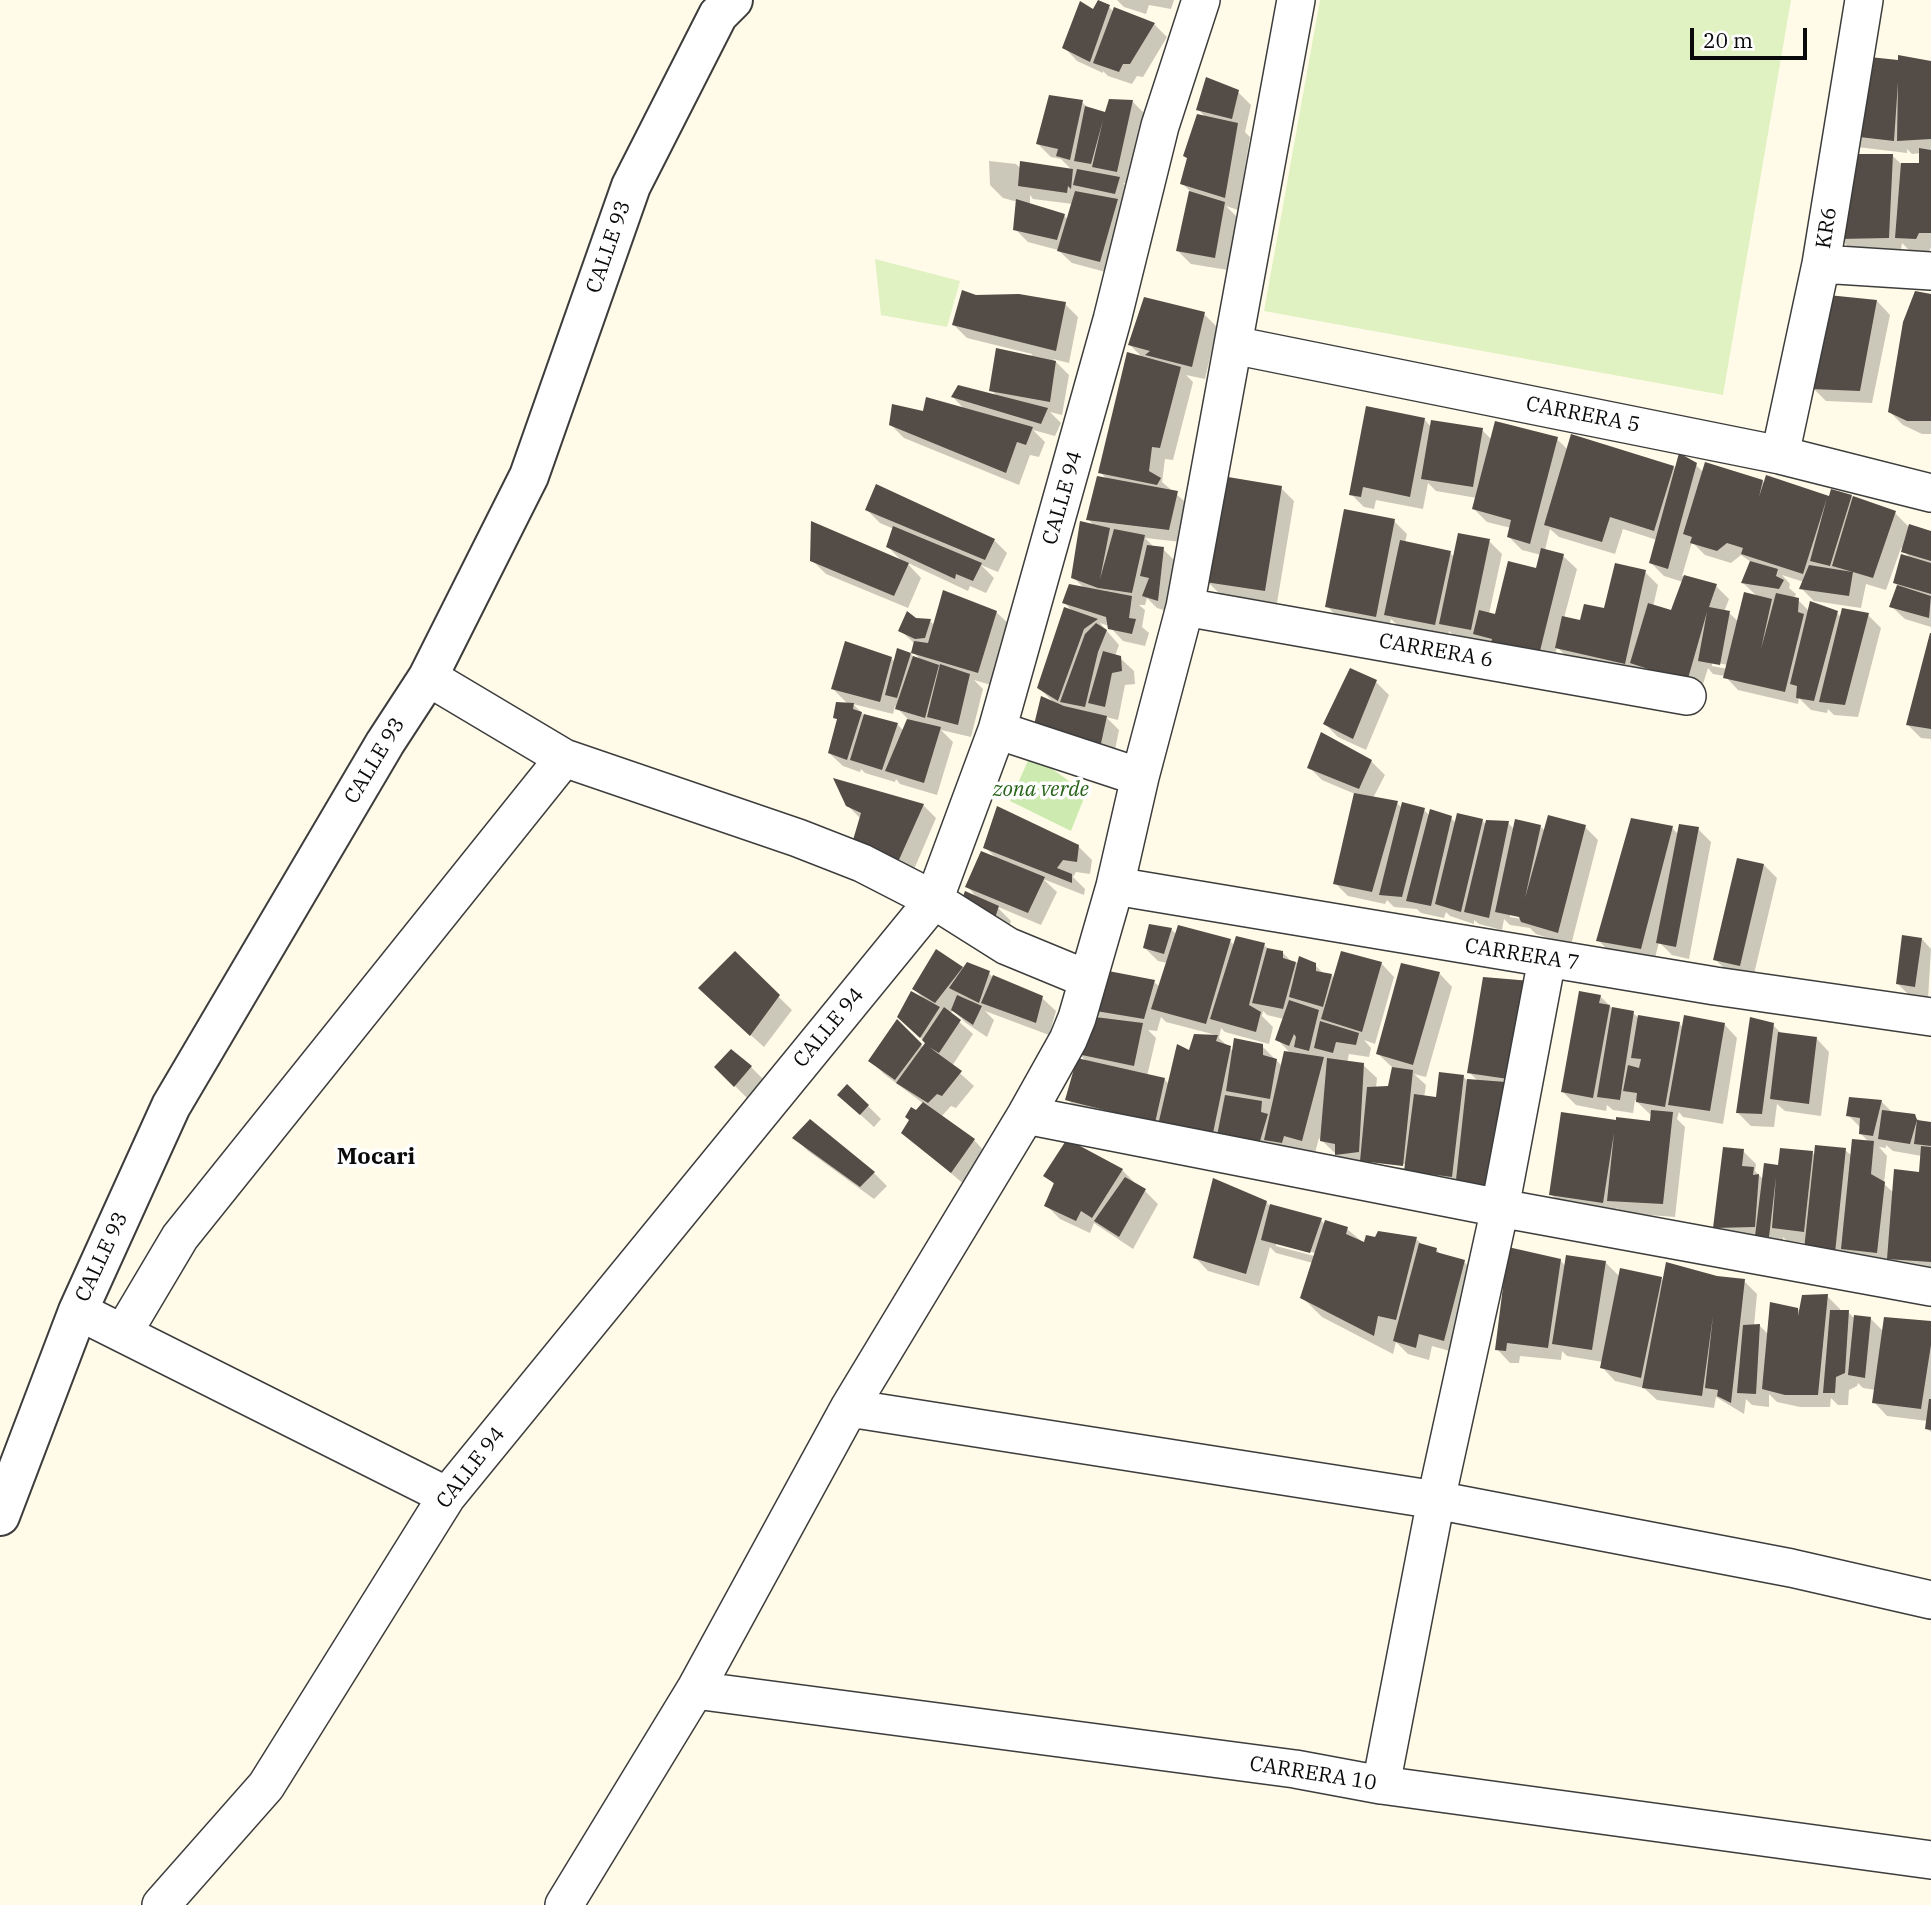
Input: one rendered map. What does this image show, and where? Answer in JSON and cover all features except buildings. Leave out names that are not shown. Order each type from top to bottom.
[{"type":"street","name":"CALLE 93","points":[[0,1516],[78,1311],[171,1107],[385,743],[428,677],[529,476],[631,186],[718,15],[733,0]]},
{"type":"street","name":"CALLE 94","points":[[160,1905],[266,1786],[446,1496],[934,900],[997,730],[1109,333],[1160,126],[1201,0]]},
{"type":"street","points":[[564,1905],[695,1690],[849,1408],[1026,1115],[1068,1040],[1077,1018],[1115,886],[1140,777],[1185,607],[1296,0]]},
{"type":"street","name":"KR6","points":[[1780,455],[1821,264],[1864,0]]},
{"type":"street","points":[[1821,264],[1931,271]]},
{"type":"street","name":"CARRERA 5","points":[[1233,345],[1780,455],[1931,493]]},
{"type":"street","name":"CARRERA 6","points":[[1185,607],[1687,696]]},
{"type":"street","points":[[428,677],[564,758],[798,838],[862,863],[934,900],[1007,946],[1087,979]]},
{"type":"street","points":[[997,730],[1140,777]]},
{"type":"street","points":[[122,1333],[180,1237],[564,758]]},
{"type":"street","name":"CARRERA 7","points":[[1115,886],[1715,986],[1931,1017]]},
{"type":"street","points":[[1381,1785],[1436,1500],[1500,1208],[1547,959]]},
{"type":"street","points":[[1026,1115],[1500,1208],[1931,1287]]},
{"type":"street","points":[[78,1311],[446,1496]]},
{"type":"street","points":[[849,1408],[1436,1500],[1791,1568],[1931,1600]]},
{"type":"street","name":"CARRERA 10","points":[[695,1690],[1295,1769],[1381,1785],[1931,1860]]},
{"type":"green space","points":[[1320,0],[1791,0],[1723,395],[1264,311]]},
{"type":"green space","points":[[875,259],[960,281],[947,327],[881,315]]},
{"type":"green space","name":"zona verde","points":[[1031,754],[1086,793],[1071,831],[1010,801]]},
{"type":"district","name":"Mocari","points":[[376,1157]]}]
